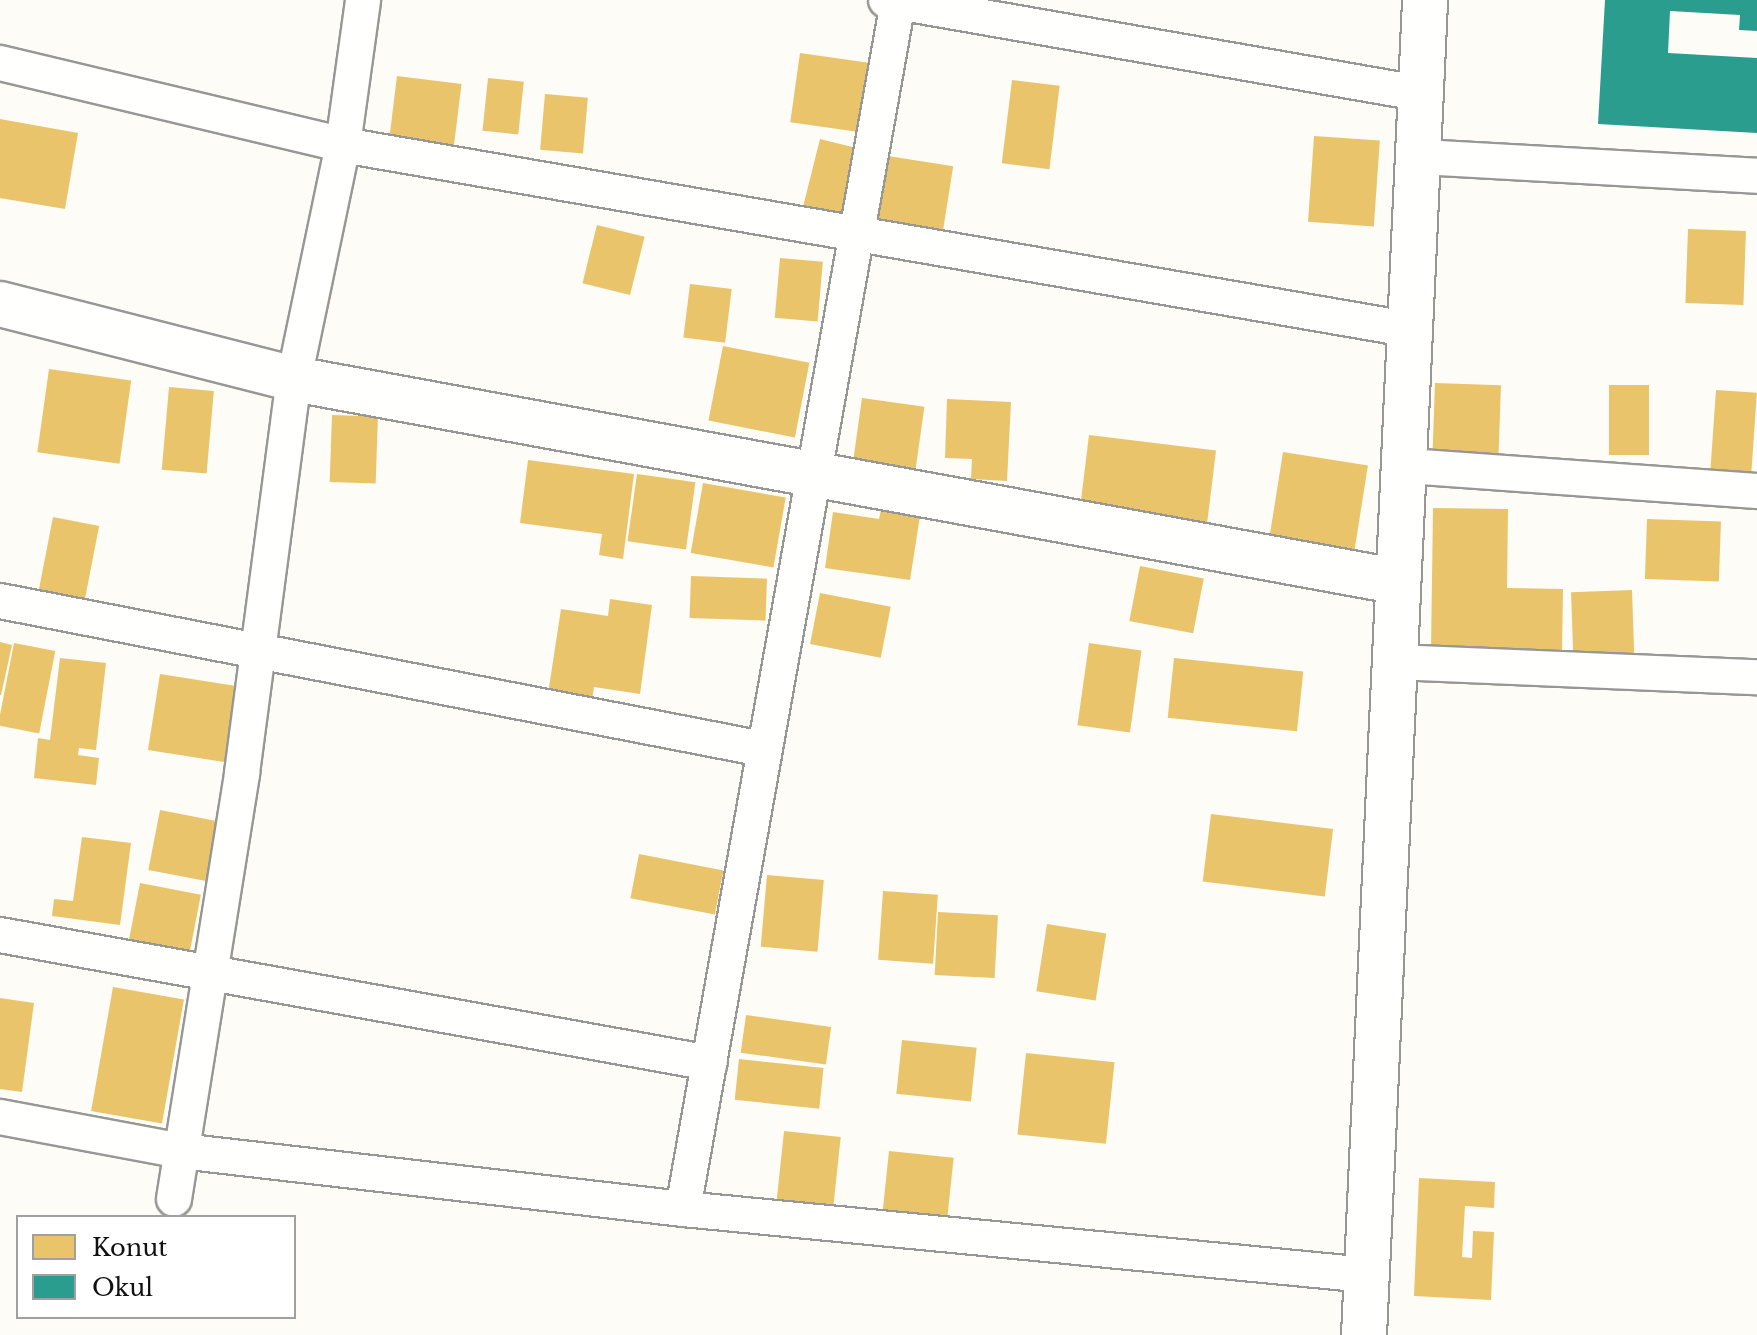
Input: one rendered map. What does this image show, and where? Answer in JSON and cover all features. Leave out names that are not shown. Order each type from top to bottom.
[{"type":"street","points":[[174,1199],[258,648],[294,379],[343,145],[363,0]]},
{"type":"street","points":[[1364,1335],[1395,581],[1407,466],[1424,94],[1425,0]]},
{"type":"street","points":[[683,1209],[811,474],[859,236],[892,1],[1424,94]]},
{"type":"street","points":[[0,63],[343,145],[1413,330]]},
{"type":"street","points":[[1420,157],[1757,176]]},
{"type":"street","points":[[0,304],[294,379],[1395,581]]},
{"type":"street","points":[[1407,466],[1757,491]]},
{"type":"street","points":[[0,601],[258,648],[763,749]]},
{"type":"street","points":[[1394,662],[1757,677]]},
{"type":"street","points":[[0,935],[710,1063]]},
{"type":"street","points":[[0,1117],[181,1151],[683,1209],[1367,1275]]},
{"type":"building: Konut","points":[[800,53],[870,63],[861,132],[790,122]]},
{"type":"building: Konut","points":[[397,76],[462,84],[454,148],[389,141]]},
{"type":"building: Konut","points":[[488,78],[524,82],[518,134],[482,131]]},
{"type":"building: Konut","points":[[1012,80],[1060,86],[1049,169],[1002,163]]},
{"type":"building: Konut","points":[[545,94],[588,98],[583,154],[540,150]]},
{"type":"building: Konut","points":[[0,119],[78,133],[65,209],[0,198]]},
{"type":"building: Konut","points":[[1314,136],[1380,141],[1374,226],[1308,222]]},
{"type":"building: Konut","points":[[820,139],[868,151],[850,222],[802,210]]},
{"type":"building: Konut","points":[[888,156],[953,166],[942,238],[877,228]]},
{"type":"building: Konut","points":[[597,225],[645,237],[630,295],[582,283]]},
{"type":"building: Konut","points":[[1688,229],[1746,231],[1743,305],[1685,303]]},
{"type":"building: Konut","points":[[780,258],[823,262],[818,322],[775,318]]},
{"type":"building: Konut","points":[[690,284],[732,289],[725,343],[683,338]]},
{"type":"building: Konut","points":[[723,346],[809,363],[795,437],[708,421]]},
{"type":"building: Konut","points":[[49,369],[131,381],[120,464],[37,452]]},
{"type":"building: Konut","points":[[1435,383],[1501,385],[1498,468],[1432,466]]},
{"type":"building: Konut","points":[[1609,385],[1649,385],[1649,455],[1609,455]]},
{"type":"building: Konut","points":[[169,387],[214,391],[207,474],[162,470]]},
{"type":"building: Konut","points":[[1716,390],[1757,393],[1751,478],[1710,475]]},
{"type":"building: Konut","points":[[862,398],[924,407],[915,470],[853,461]]},
{"type":"building: Konut","points":[[947,399],[1011,402],[1007,481],[971,479],[972,459],[945,458]]},
{"type":"building: Konut","points":[[332,415],[378,417],[376,484],[330,482]]},
{"type":"building: Konut","points":[[1089,435],[1216,451],[1207,528],[1079,512]]},
{"type":"building: Konut","points":[[1283,452],[1368,465],[1354,554],[1269,541]]},
{"type":"building: Konut","points":[[528,460],[634,474],[623,559],[599,555],[602,534],[520,523]]},
{"type":"building: Konut","points":[[637,474],[695,482],[686,550],[628,541]]},
{"type":"building: Konut","points":[[703,483],[786,498],[773,568],[691,553]]},
{"type":"building: Konut","points":[[1433,508],[1508,509],[1507,588],[1563,589],[1562,652],[1431,650]]},
{"type":"building: Konut","points":[[881,510],[920,516],[910,580],[825,568],[833,512],[879,519]]},
{"type":"building: Konut","points":[[53,517],[99,526],[84,604],[38,596]]},
{"type":"building: Konut","points":[[1647,519],[1721,522],[1719,582],[1645,579]]},
{"type":"building: Konut","points":[[1140,566],[1204,578],[1193,633],[1129,621]]},
{"type":"building: Konut","points":[[691,576],[767,579],[765,621],[690,618]]},
{"type":"building: Konut","points":[[1632,590],[1634,661],[1574,663],[1571,592]]},
{"type":"building: Konut","points":[[820,593],[891,607],[881,658],[810,644]]},
{"type":"building: Konut","points":[[610,599],[652,605],[640,694],[594,687],[592,700],[548,694],[561,609],[608,616]]},
{"type":"building: Konut","points":[[0,642],[12,645],[1,695],[0,695]]},
{"type":"building: Konut","points":[[14,643],[55,651],[39,733],[0,726]]},
{"type":"building: Konut","points":[[1089,643],[1141,650],[1130,733],[1077,725]]},
{"type":"building: Konut","points":[[60,658],[106,663],[96,750],[79,748],[78,755],[99,758],[96,785],[34,778],[38,738],[50,740]]},
{"type":"building: Konut","points":[[1174,658],[1303,672],[1297,731],[1168,718]]},
{"type":"building: Konut","points":[[160,674],[244,687],[232,763],[148,750]]},
{"type":"building: Konut","points":[[160,810],[219,821],[207,881],[148,870]]},
{"type":"building: Konut","points":[[1211,814],[1333,829],[1325,896],[1203,881]]},
{"type":"building: Konut","points":[[82,837],[131,843],[120,925],[52,916],[54,899],[73,901]]},
{"type":"building: Konut","points":[[639,854],[723,870],[715,915],[630,898]]},
{"type":"building: Konut","points":[[767,875],[824,880],[818,952],[761,947]]},
{"type":"building: Konut","points":[[140,883],[201,895],[190,953],[129,941]]},
{"type":"building: Konut","points":[[883,891],[938,895],[933,964],[878,960]]},
{"type":"building: Konut","points":[[938,912],[998,915],[995,978],[935,975]]},
{"type":"building: Konut","points":[[1047,924],[1106,933],[1096,1001],[1036,991]]},
{"type":"building: Konut","points":[[113,987],[184,1000],[162,1124],[91,1111]]},
{"type":"building: Konut","points":[[0,998],[34,1003],[22,1092],[0,1089]]},
{"type":"building: Konut","points":[[746,1015],[831,1027],[826,1065],[741,1053]]},
{"type":"building: Konut","points":[[902,1040],[977,1048],[971,1102],[896,1094]]},
{"type":"building: Konut","points":[[1026,1053],[1115,1062],[1106,1144],[1017,1135]]},
{"type":"building: Konut","points":[[739,1059],[824,1068],[819,1109],[735,1100]]},
{"type":"building: Konut","points":[[784,1131],[841,1137],[833,1210],[776,1204]]},
{"type":"building: Konut","points":[[889,1151],[954,1158],[947,1221],[882,1215]]},
{"type":"building: Konut","points":[[1419,1178],[1495,1182],[1494,1208],[1465,1206],[1462,1257],[1472,1258],[1473,1231],[1494,1232],[1491,1300],[1414,1296]]},
{"type":"building: Okul","points":[[1605,0],[1757,0],[1757,31],[1739,30],[1740,15],[1670,11],[1668,53],[1757,58],[1757,133],[1598,124]]}]
